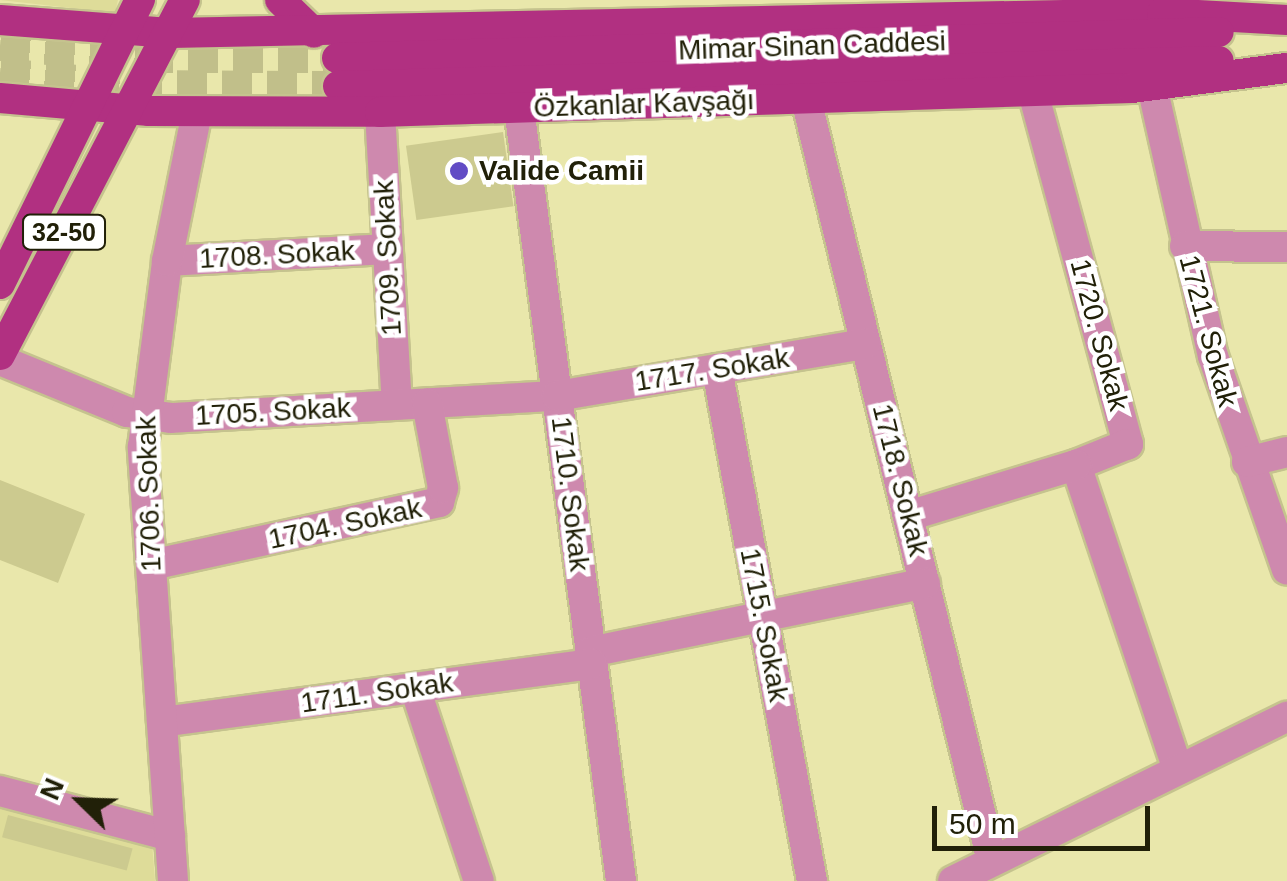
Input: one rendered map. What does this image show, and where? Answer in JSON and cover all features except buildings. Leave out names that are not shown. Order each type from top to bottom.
[{"type":"main road","name":"32-50","points":[[0,284],[140,0]]},
{"type":"main road","name":"32-50","points":[[0,358],[185,0]]},
{"type":"main road","points":[[280,0],[314,33]]},
{"type":"main road","points":[[0,20],[170,33],[314,33],[864,9],[1161,6],[1287,24]]},
{"type":"main road","name":"Mimar Sinan Caddesi","points":[[1287,24],[338,72],[1287,59]]},
{"type":"main road","name":"Özkanlar Kavşağı","points":[[0,98],[130,110],[380,112],[1032,92],[1152,86],[1287,68]]},
{"type":"street","name":"1721. Sokak","points":[[1152,86],[1185,246],[1247,462],[1287,570]]},
{"type":"street","name":"1720. Sokak","points":[[1032,92],[1128,444],[1076,465]]},
{"type":"street","name":"1718. Sokak","points":[[806,99],[925,584],[975,873]]},
{"type":"street","name":"1710. Sokak","points":[[519,108],[621,881]]},
{"type":"street","name":"1706. Sokak","points":[[173,881],[144,416],[168,261],[198,112]]},
{"type":"street","name":"1709. Sokak","points":[[380,112],[397,405]]},
{"type":"street","points":[[1185,246],[1287,247]]},
{"type":"street","name":"1708. Sokak","points":[[168,261],[387,249]]},
{"type":"street","name":"1717. Sokak","points":[[557,396],[866,344]]},
{"type":"street","name":"1705. Sokak","points":[[0,358],[144,416],[557,396]]},
{"type":"street","name":"1715. Sokak","points":[[717,369],[812,881]]},
{"type":"street","name":"1704. Sokak","points":[[151,565],[435,504],[443,488],[428,403]]},
{"type":"street","points":[[1247,462],[1287,452]]},
{"type":"street","points":[[908,516],[1076,465],[1178,770]]},
{"type":"street","name":"1711. Sokak","points":[[162,722],[415,688],[591,658],[925,584]]},
{"type":"street","points":[[415,688],[479,881]]},
{"type":"street","points":[[975,873],[1287,717]]},
{"type":"street","points":[[0,791],[170,836]]},
{"type":"shaded area","points":[[0,0],[118,0],[115,13]]},
{"type":"shaded area","points":[[0,804],[152,843],[155,881],[0,881]]},
{"type":"tunnel","points":[[0,46],[143,58],[337,58]]},
{"type":"tunnel","points":[[0,73],[132,85],[338,86]]},
{"type":"place","name":"Valide Camii","points":[[459,171]]}]
